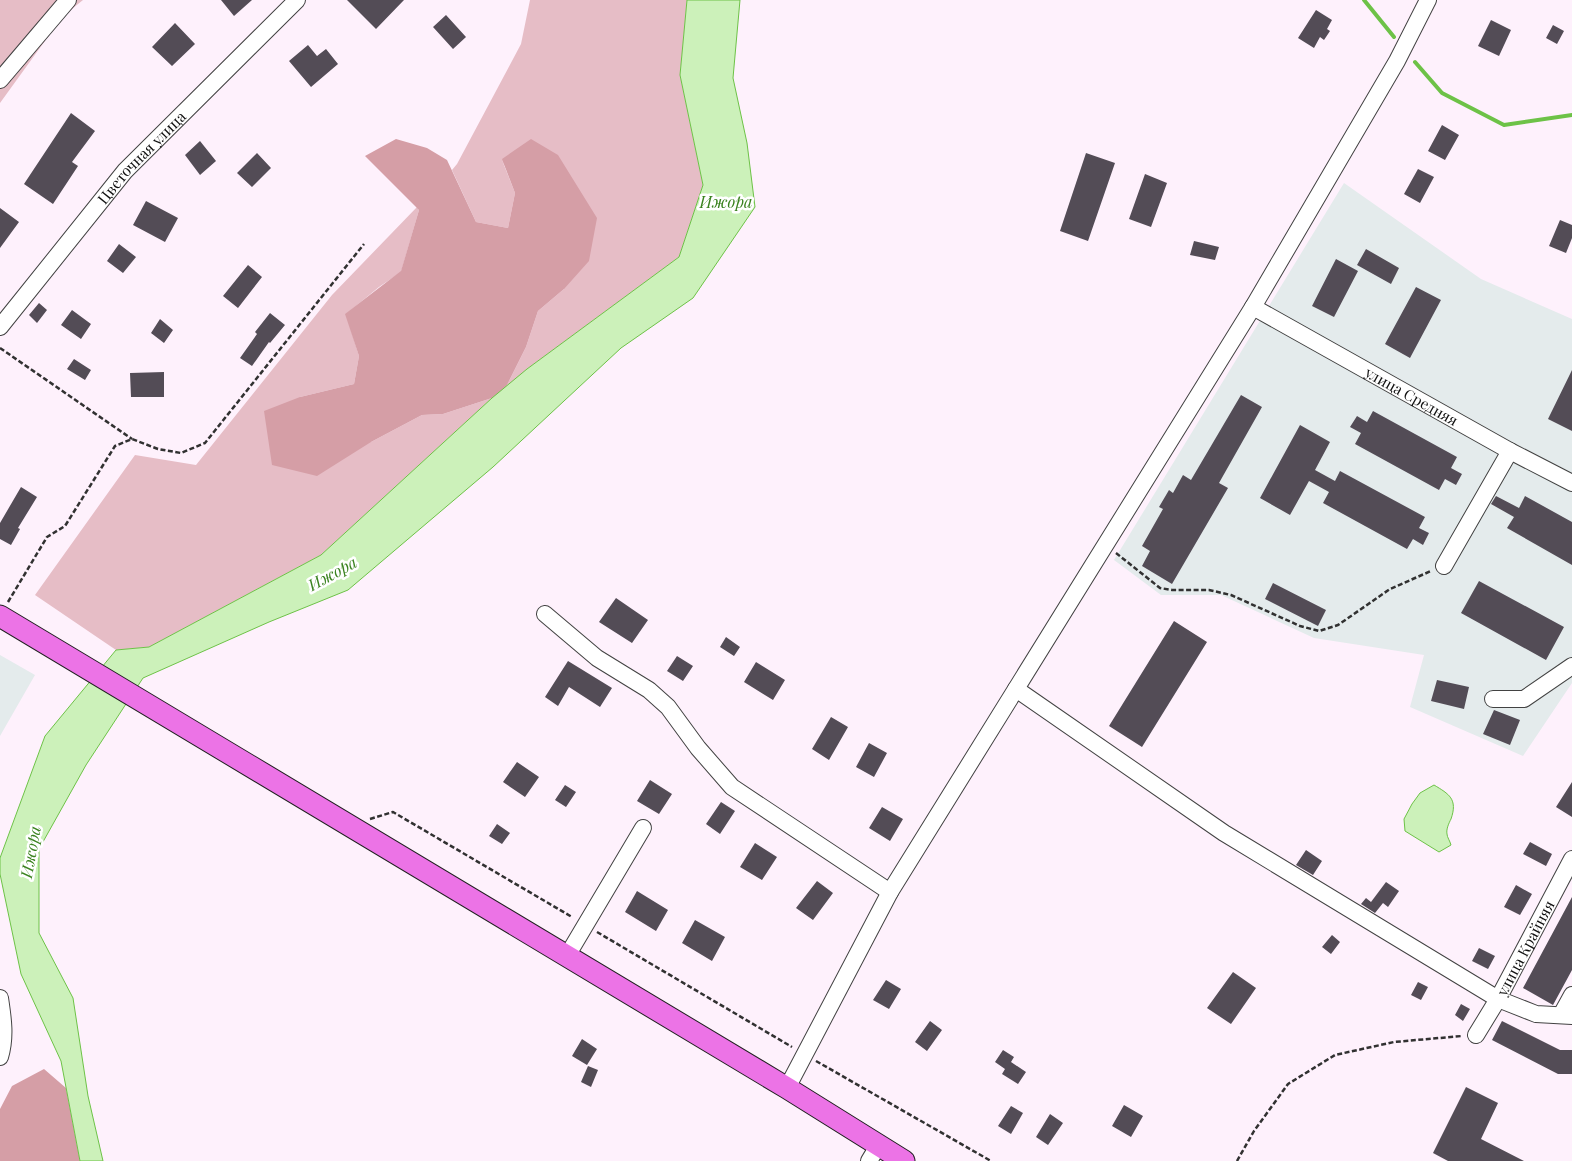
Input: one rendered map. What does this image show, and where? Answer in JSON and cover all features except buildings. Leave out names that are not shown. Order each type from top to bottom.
[{"type":"main road","points":[[2,612],[66,656],[787,1088],[874,1153],[904,1161]]},
{"type":"street","points":[[0,80],[68,0]]},
{"type":"street","name":"Цветочная улица","points":[[0,326],[125,171],[297,0]]},
{"type":"street","points":[[787,1088],[890,892],[1253,307],[1397,61],[1428,0]]},
{"type":"street","name":"улица Средняя","points":[[1253,307],[1510,451],[1572,483]]},
{"type":"street","points":[[1444,566],[1510,451]]},
{"type":"street","points":[[545,614],[597,658],[649,690],[668,707],[698,748],[732,787],[890,892]]},
{"type":"street","points":[[1493,699],[1524,700],[1572,666]]},
{"type":"street","points":[[1016,689],[1224,833],[1498,999],[1536,1014],[1566,1015],[1572,995]]},
{"type":"street","points":[[567,956],[643,828]]},
{"type":"street","name":"улица Крайняя","points":[[1476,1035],[1498,999],[1572,859]]},
{"type":"street","points":[[0,998],[4,1024],[3,1046],[0,1058]]},
{"type":"path","points":[[0,348],[132,439],[158,449],[181,453],[205,443],[364,244]]},
{"type":"path","points":[[2,612],[48,537],[65,526],[114,446],[132,439]]},
{"type":"path","points":[[1106,545],[1160,588],[1172,590],[1209,590],[1231,594],[1300,626],[1319,631],[1338,625],[1390,589],[1444,566]]},
{"type":"path","points":[[1237,1161],[1254,1131],[1288,1084],[1335,1055],[1394,1042],[1476,1035]]},
{"type":"path","points":[[804,1054],[991,1161]]},
{"type":"shaded area","points":[[0,0],[83,0],[63,16],[0,103]]},
{"type":"shaded area","points":[[530,0],[687,0],[680,75],[703,185],[679,257],[527,369],[505,389],[526,347],[538,311],[564,289],[502,160],[515,193],[508,228],[476,222],[452,170],[457,164],[521,44]]},
{"type":"shaded area","points":[[396,139],[427,148],[447,160],[476,222],[508,228],[515,193],[502,159],[531,139],[558,155],[597,218],[589,261],[564,289],[538,311],[526,347],[505,389],[492,398],[443,414],[422,415],[371,442],[317,476],[272,465],[264,411],[300,397],[354,384],[359,356],[345,314],[401,271],[419,210],[365,156]]},
{"type":"shaded area","points":[[1344,183],[1481,279],[1572,319],[1572,683],[1523,756],[1410,707],[1424,655],[1314,638],[1221,595],[1161,595],[1114,560]]},
{"type":"shaded area","points":[[417,207],[419,210],[401,272],[346,314],[359,356],[354,384],[300,397],[371,442],[422,415],[443,414],[492,398],[321,555],[149,647],[116,650],[35,595],[135,455],[196,465],[332,295]]},
{"type":"shaded area","points":[[0,655],[35,675],[0,736]]},
{"type":"shaded area","points":[[44,1069],[66,1088],[80,1161],[0,1161],[0,1109],[12,1086]]},
{"type":"water","name":"Ижора","points":[[687,0],[740,0],[733,78],[747,143],[755,207],[693,298],[621,348],[493,467],[348,590],[269,622],[143,678],[86,765],[39,849],[39,933],[73,998],[88,1096],[103,1161],[80,1161],[61,1061],[21,974],[0,874],[0,858],[45,736],[116,650],[149,647],[321,555],[492,398],[527,369],[679,257],[703,185],[680,75]]},
{"type":"water","points":[[1434,785],[1448,794],[1453,802],[1453,812],[1447,830],[1451,845],[1439,852],[1405,831],[1404,819],[1420,793]]},
{"type":"waterway","points":[[1364,0],[1394,37]]},
{"type":"waterway","points":[[1415,62],[1442,93],[1504,125],[1572,115]]}]
